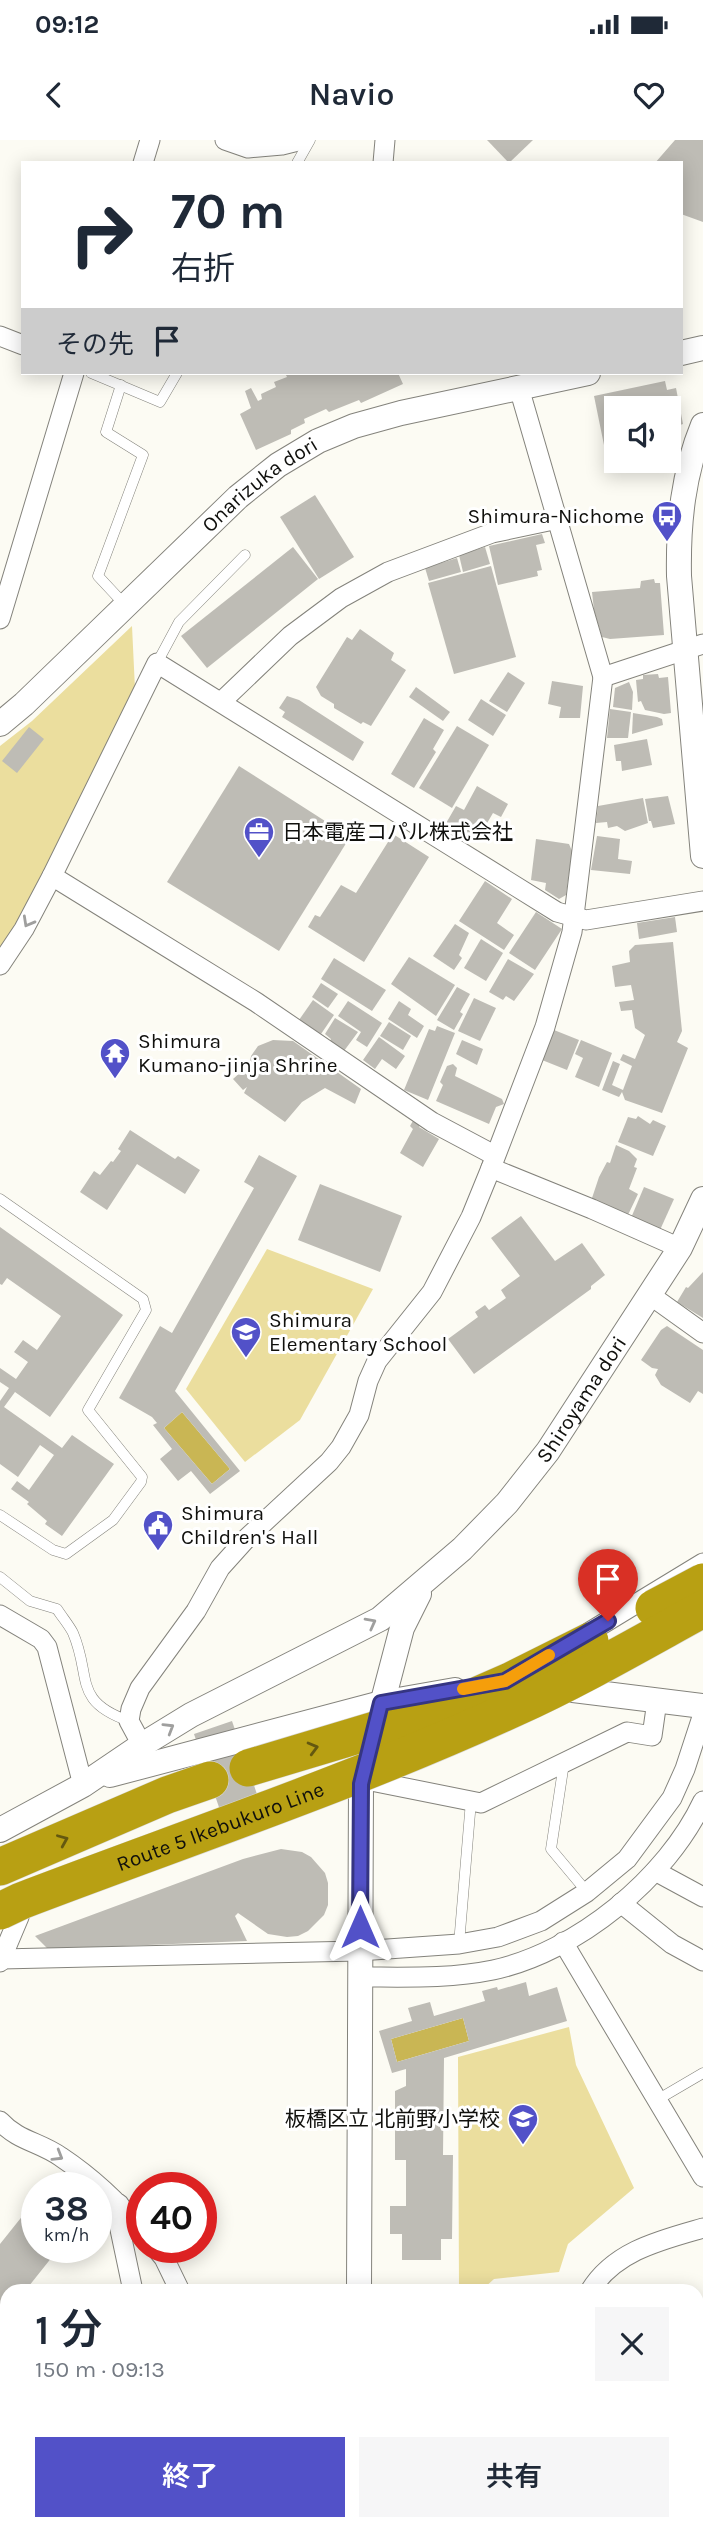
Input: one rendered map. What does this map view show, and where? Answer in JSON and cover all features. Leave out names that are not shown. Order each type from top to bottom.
[{"type":"highway","name":"Route 5 Ikebukuro Line","points":[[247,1768],[462,1702],[510,1681],[703,1581]]},
{"type":"highway","name":"Route 5 Ikebukuro Line","points":[[6,1918],[21,1901],[279,1805],[518,1707],[703,1609]]},
{"type":"highway","name":"Route 5 Ikebukuro Line","points":[[0,1867],[167,1795],[210,1780]]},
{"type":"street","points":[[144,161],[150,140]]},
{"type":"street","points":[[225,140],[248,148],[302,140]]},
{"type":"street","points":[[383,161],[385,140]]},
{"type":"street","points":[[0,336],[21,344]]},
{"type":"street","points":[[683,353],[703,348]]},
{"type":"street","points":[[1,615],[73,375]]},
{"type":"street","name":"Onarizuka dori","points":[[0,723],[24,704],[258,480],[318,441],[374,419],[510,384],[574,375]]},
{"type":"street","points":[[142,1745],[129,1721],[137,1694],[196,1611],[220,1568],[247,1538],[329,1462],[352,1431],[377,1361],[432,1292],[471,1217],[545,1027],[574,917],[603,677],[558,519],[510,384]]},
{"type":"street","points":[[703,425],[690,462],[680,514],[679,576],[694,647],[703,856]]},
{"type":"street","points":[[221,702],[290,636],[341,598],[388,572],[492,533],[558,519]]},
{"type":"street","points":[[603,677],[694,647]]},
{"type":"street","points":[[0,965],[24,929],[52,876],[157,663],[557,912],[586,920],[703,901]]},
{"type":"street","points":[[52,876],[256,1002],[492,1162],[680,1248]]},
{"type":"street","name":"Shiroyama dori","points":[[430,1578],[489,1521],[535,1469],[680,1248],[703,1199]]},
{"type":"street","points":[[650,1295],[703,1333]]},
{"type":"street","points":[[505,1681],[703,1563]]},
{"type":"street","points":[[359,2284],[359,1951],[366,1782],[381,1703],[407,1615],[430,1578]]},
{"type":"street","points":[[0,1830],[88,1783],[191,1714],[380,1619],[430,1578]]},
{"type":"street","points":[[0,1615],[41,1639],[47,1647],[88,1783]]},
{"type":"street","points":[[88,1783],[381,1703],[505,1681],[703,1706]]},
{"type":"street","points":[[580,1692],[366,1782],[6,1918],[1,1961],[359,1951],[459,1944],[498,1937],[541,1921],[587,1892],[627,1860],[672,1798],[685,1769],[703,1714]]},
{"type":"street","points":[[366,1782],[481,1803],[627,1732],[652,1736],[657,1701]]},
{"type":"street","points":[[360,1977],[470,1974],[524,1961],[563,1942],[621,1903],[655,1871],[680,1839],[703,1801]]},
{"type":"street","points":[[655,1871],[703,1897]]},
{"type":"street","points":[[621,1903],[673,1944],[703,1961]]},
{"type":"street","points":[[563,1942],[703,2177]]},
{"type":"street","points":[[0,2122],[10,2133],[60,2156],[126,2212]]},
{"type":"street","points":[[119,2204],[118,2220],[132,2284]]},
{"type":"street","points":[[596,2284],[609,2267],[629,2254],[703,2228]]},
{"type":"street","points":[[166,2263],[177,2284]]},
{"type":"lane","points":[[298,161],[310,140]]},
{"type":"lane","points":[[96,375],[160,402],[176,375]]},
{"type":"lane","points":[[121,385],[106,432],[143,455],[98,576],[126,607]]},
{"type":"lane","points":[[157,663],[179,622],[245,555]]},
{"type":"lane","points":[[0,1199],[143,1299],[146,1310],[88,1410],[142,1477],[141,1482],[113,1520],[65,1554],[53,1550],[0,1515]]},
{"type":"lane","points":[[0,1577],[30,1601],[57,1609],[73,1633],[87,1689],[93,1700],[112,1715],[129,1721]]},
{"type":"lane","points":[[564,1763],[551,1849],[587,1892]]},
{"type":"lane","points":[[459,1944],[471,1801]]},
{"type":"lane","points":[[657,2100],[703,2073]]},
{"type":"shaded area","points":[[132,626],[135,689],[19,923],[0,950],[0,746],[32,721]]},
{"type":"shaded area","points":[[267,1249],[373,1289],[300,1420],[245,1462],[186,1389]]},
{"type":"shaded area","points":[[182,1412],[230,1469],[212,1484],[164,1428]]},
{"type":"shaded area","points":[[463,2018],[469,2041],[397,2062],[391,2039]]},
{"type":"shaded area","points":[[569,2027],[576,2065],[634,2188],[568,2244],[559,2272],[494,2279],[488,2284],[459,2284],[458,2057]]},
{"type":"building","points":[[487,140],[533,140],[511,161],[507,161]]},
{"type":"building","points":[[675,140],[703,140],[703,222],[683,215],[683,161],[657,161]]},
{"type":"building","points":[[286,375],[399,375],[403,384],[361,403],[359,400],[329,412],[326,409],[304,419],[305,423],[291,430],[291,434],[256,450],[240,414],[251,408],[245,391],[251,388],[258,401],[262,399],[261,394],[276,387],[274,382],[287,377]]},
{"type":"building","points":[[665,381],[667,390],[676,388],[678,396],[604,396],[604,445],[594,396]]},
{"type":"building","points":[[315,495],[354,557],[319,579],[280,517]]},
{"type":"building","points":[[542,534],[545,543],[536,545],[542,570],[537,571],[538,576],[498,585],[489,546]]},
{"type":"building","points":[[293,547],[318,579],[207,668],[181,636]]},
{"type":"building","points":[[485,547],[490,564],[463,572],[459,555]]},
{"type":"building","points":[[457,558],[461,572],[429,581],[425,568]]},
{"type":"building","points":[[491,566],[516,657],[454,674],[428,583]]},
{"type":"building","points":[[654,579],[655,583],[660,583],[664,635],[610,639],[602,637],[592,592],[640,588],[641,581]]},
{"type":"building","points":[[360,629],[394,653],[391,660],[406,670],[371,726],[363,722],[361,724],[334,708],[334,704],[321,696],[316,687],[347,637],[352,640]]},
{"type":"building","points":[[508,672],[525,683],[507,712],[489,701]]},
{"type":"building","points":[[658,674],[659,678],[668,677],[671,713],[645,710],[641,701],[638,702],[636,680],[643,679],[643,675]]},
{"type":"building","points":[[552,681],[583,686],[580,718],[559,718],[561,707],[548,704]]},
{"type":"building","points":[[629,682],[633,692],[632,710],[613,707],[615,688]]},
{"type":"building","points":[[416,687],[450,712],[443,721],[409,697]]},
{"type":"building","points":[[287,696],[299,700],[364,742],[353,761],[282,717],[285,712],[279,708]]},
{"type":"building","points":[[481,699],[506,715],[493,736],[468,720]]},
{"type":"building","points":[[610,709],[631,712],[628,738],[607,738]]},
{"type":"building","points":[[633,713],[662,719],[663,725],[632,734]]},
{"type":"building","points":[[424,718],[444,730],[433,749],[436,752],[414,788],[391,774]]},
{"type":"building","points":[[457,726],[489,745],[452,808],[419,788]]},
{"type":"building","points":[[29,727],[44,739],[17,773],[2,761]]},
{"type":"building","points":[[647,739],[652,765],[622,771],[621,761],[616,761],[614,745]]},
{"type":"building","name":"日本電産コパル株式会社","points":[[239,766],[350,837],[279,951],[167,882]]},
{"type":"building","points":[[477,786],[508,804],[501,817],[493,813],[476,842],[445,825],[456,806],[464,810]]},
{"type":"building","points":[[668,796],[675,824],[653,828],[645,799]]},
{"type":"building","points":[[643,798],[648,823],[625,831],[617,826],[608,828],[607,822],[596,823],[598,806]]},
{"type":"building","points":[[393,834],[429,857],[364,962],[308,927],[315,915],[320,917],[341,885],[356,893]]},
{"type":"building","points":[[597,836],[620,839],[618,859],[632,861],[630,874],[591,870]]},
{"type":"building","points":[[536,839],[569,844],[572,851],[566,895],[559,899],[545,890],[546,883],[531,880]]},
{"type":"building","points":[[485,881],[512,899],[497,923],[514,935],[504,950],[459,921]]},
{"type":"building","points":[[536,912],[562,929],[535,970],[509,953]]},
{"type":"building","points":[[675,917],[677,932],[639,939],[637,923]]},
{"type":"building","points":[[455,924],[469,933],[459,955],[462,958],[454,970],[433,956]]},
{"type":"building","points":[[481,939],[503,953],[486,981],[464,968]]},
{"type":"building","points":[[673,942],[682,1031],[677,1042],[688,1048],[662,1113],[625,1100],[622,1092],[619,1097],[602,1090],[613,1061],[620,1064],[612,1085],[623,1090],[632,1066],[620,1060],[623,1054],[635,1059],[645,1035],[635,1028],[632,1010],[621,1011],[619,1002],[634,1000],[631,985],[615,987],[612,966],[630,962],[629,951],[635,945]]},
{"type":"building","points":[[409,957],[455,985],[436,1016],[391,984]]},
{"type":"building","points":[[334,958],[386,990],[372,1011],[321,979]]},
{"type":"building","points":[[508,959],[534,974],[514,1001],[506,996],[503,1000],[489,992]]},
{"type":"building","points":[[321,983],[338,994],[328,1008],[312,997]]},
{"type":"building","points":[[457,987],[470,994],[454,1030],[437,1020]]},
{"type":"building","points":[[474,998],[496,1008],[480,1041],[458,1031]]},
{"type":"building","points":[[313,1000],[334,1015],[321,1034],[299,1020]]},
{"type":"building","points":[[348,1001],[382,1023],[367,1047],[356,1040],[361,1032],[338,1016]]},
{"type":"building","points":[[399,1001],[411,1009],[408,1015],[424,1026],[417,1038],[388,1019]]},
{"type":"building","points":[[335,1018],[358,1032],[344,1051],[325,1034]]},
{"type":"building","points":[[389,1022],[411,1036],[403,1050],[380,1036]]},
{"type":"building","points":[[437,1026],[455,1033],[428,1100],[404,1090],[429,1029],[435,1031]]},
{"type":"building","points":[[554,1030],[579,1040],[567,1070],[542,1060]]},
{"type":"building","points":[[379,1037],[405,1056],[396,1069],[382,1059],[375,1069],[363,1060]]},
{"type":"building","points":[[273,1040],[293,1041],[361,1089],[355,1104],[325,1088],[302,1102],[285,1122],[244,1093],[247,1087],[243,1090],[233,1079],[243,1070],[248,1073],[251,1056],[258,1046]]},
{"type":"building","points":[[462,1040],[483,1049],[477,1065],[456,1054]]},
{"type":"building","points":[[581,1040],[612,1053],[599,1087],[575,1077],[583,1058],[575,1054]]},
{"type":"building","points":[[453,1064],[457,1068],[455,1076],[502,1099],[504,1104],[496,1107],[489,1124],[436,1101],[447,1066]]},
{"type":"building","points":[[638,1116],[650,1124],[653,1120],[666,1126],[653,1156],[618,1142],[628,1117],[636,1119]]},
{"type":"building","points":[[414,1119],[421,1123],[419,1127],[439,1139],[423,1167],[400,1153],[413,1129],[410,1126]]},
{"type":"building","points":[[130,1130],[175,1159],[178,1156],[200,1170],[185,1194],[137,1164],[107,1210],[80,1192],[94,1171],[100,1175],[111,1161],[113,1162]]},
{"type":"building","points":[[616,1145],[629,1151],[637,1159],[634,1167],[637,1168],[629,1189],[638,1194],[627,1217],[591,1201],[599,1177],[607,1162],[610,1163]]},
{"type":"building","points":[[259,1155],[297,1176],[175,1391],[240,1471],[210,1494],[191,1471],[178,1481],[160,1459],[172,1449],[153,1425],[157,1423],[152,1417],[119,1398],[160,1326],[172,1333],[254,1188],[244,1182]],"holes":[[[182,1412],[230,1469],[212,1484],[164,1428]]]},
{"type":"building","points":[[320,1184],[402,1216],[380,1272],[298,1240]]},
{"type":"building","points":[[644,1187],[674,1199],[660,1230],[631,1218]]},
{"type":"building","points":[[521,1216],[555,1261],[582,1243],[605,1275],[591,1286],[591,1289],[474,1374],[448,1339],[478,1317],[475,1312],[485,1305],[489,1310],[506,1298],[501,1290],[520,1276],[491,1238]]},
{"type":"building","points":[[0,1227],[123,1315],[50,1417],[15,1392],[4,1407],[62,1448],[72,1435],[114,1464],[62,1536],[45,1524],[47,1521],[27,1504],[29,1502],[11,1489],[17,1481],[29,1490],[54,1455],[40,1445],[18,1477],[0,1464],[0,1401],[9,1388],[0,1382],[0,1368],[16,1379],[28,1362],[14,1352],[23,1340],[37,1350],[61,1316],[7,1278],[0,1284]]},
{"type":"building","points":[[703,1272],[703,1318],[677,1302],[686,1287]]},
{"type":"building","points":[[667,1326],[703,1350],[703,1394],[698,1391],[690,1403],[661,1385],[655,1375],[658,1369],[641,1360],[661,1330]]},
{"type":"building","points":[[232,1721],[261,1806],[223,1819],[194,1734]]},
{"type":"building","points":[[281,1849],[302,1852],[311,1857],[325,1873],[328,1883],[328,1905],[324,1915],[308,1931],[298,1936],[268,1934],[238,1913],[235,1916],[247,1941],[48,1949],[35,1936],[243,1859]]},
{"type":"building","points":[[526,1982],[529,1996],[557,1987],[567,2021],[444,2058],[443,2155],[453,2155],[452,2239],[441,2239],[441,2260],[402,2260],[402,2234],[390,2234],[390,2206],[406,2206],[406,2160],[395,2160],[395,2091],[406,2086],[406,2069],[392,2073],[379,2031],[412,2021],[408,2008],[430,2002],[434,2016],[485,2001],[482,1991],[497,1987],[498,1990]],"holes":[[[463,2018],[469,2041],[397,2062],[391,2039]]]},
{"type":"building","points":[[21,2218],[21,2263],[47,2263],[31,2284],[0,2284],[0,2244]]},
{"type":"slow traffic","points":[[463,1689],[505,1681],[549,1655]]},
{"type":"place","name":"Shimura-Nichome","points":[[667,543]]},
{"type":"place","name":"日本電産コパル株式会社","points":[[259,859]]},
{"type":"place","name":"Shimura Kumano-jinja Shrine","points":[[115,1080]]},
{"type":"place","name":"Shimura Elementary School","points":[[246,1359]]},
{"type":"place","name":"Shimura Children's Hall","points":[[158,1552]]},
{"type":"place","name":"板橋区立 北前野小学校","points":[[523,2146]]},
{"type":"route","points":[[360,1927],[361,1784],[381,1703],[505,1681],[608,1621]]}]
